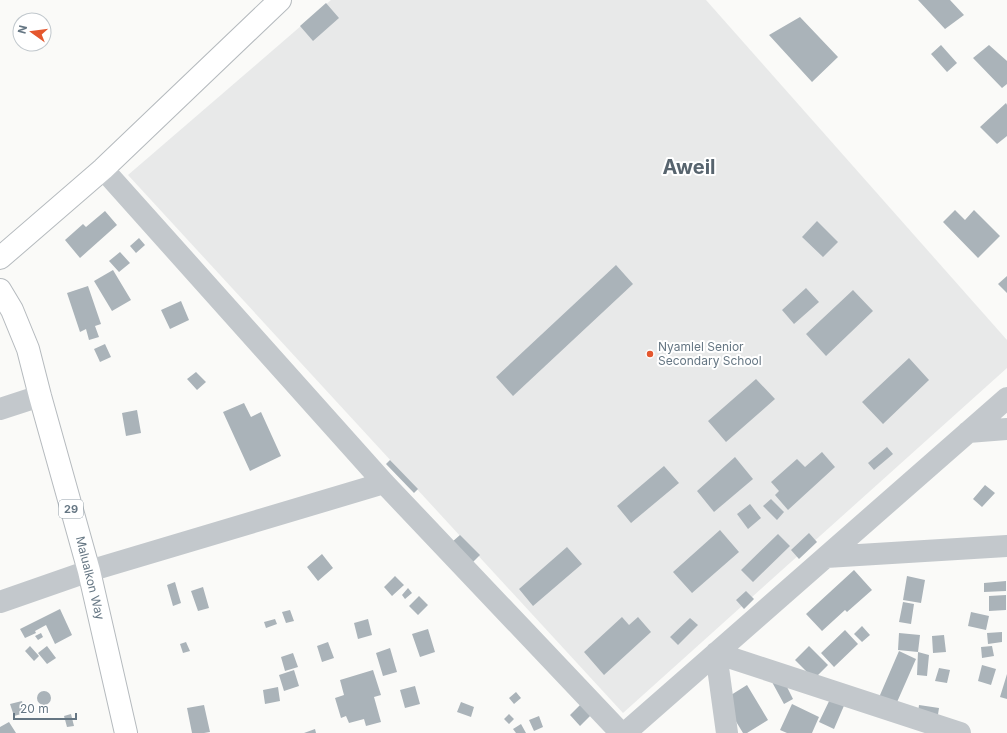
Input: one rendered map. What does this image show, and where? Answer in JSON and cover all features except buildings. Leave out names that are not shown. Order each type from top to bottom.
[{"type":"main road","points":[[0,258],[103,169],[270,3]]},
{"type":"main road","name":"Malualkon Way","points":[[0,290],[12,310],[28,349],[89,571],[126,733]]},
{"type":"street","points":[[103,169],[384,483],[621,733]]},
{"type":"street","points":[[0,409],[40,396]]},
{"type":"street","points":[[625,733],[1007,398]]},
{"type":"street","points":[[968,432],[1007,429]]},
{"type":"street","points":[[0,602],[89,571],[384,483]]},
{"type":"street","points":[[826,557],[1007,546]]},
{"type":"street","points":[[716,653],[727,733]]},
{"type":"street","points":[[716,653],[960,733]]},
{"type":"shaded area","name":"Nyamlel Senior Secondary School","points":[[331,0],[706,0],[1007,340],[1007,368],[623,713],[128,175]]},
{"type":"place","name":"Nyamlel Senior Secondary School","points":[[650,354]]},
{"type":"district","name":"Aweil","points":[[689,167]]}]
